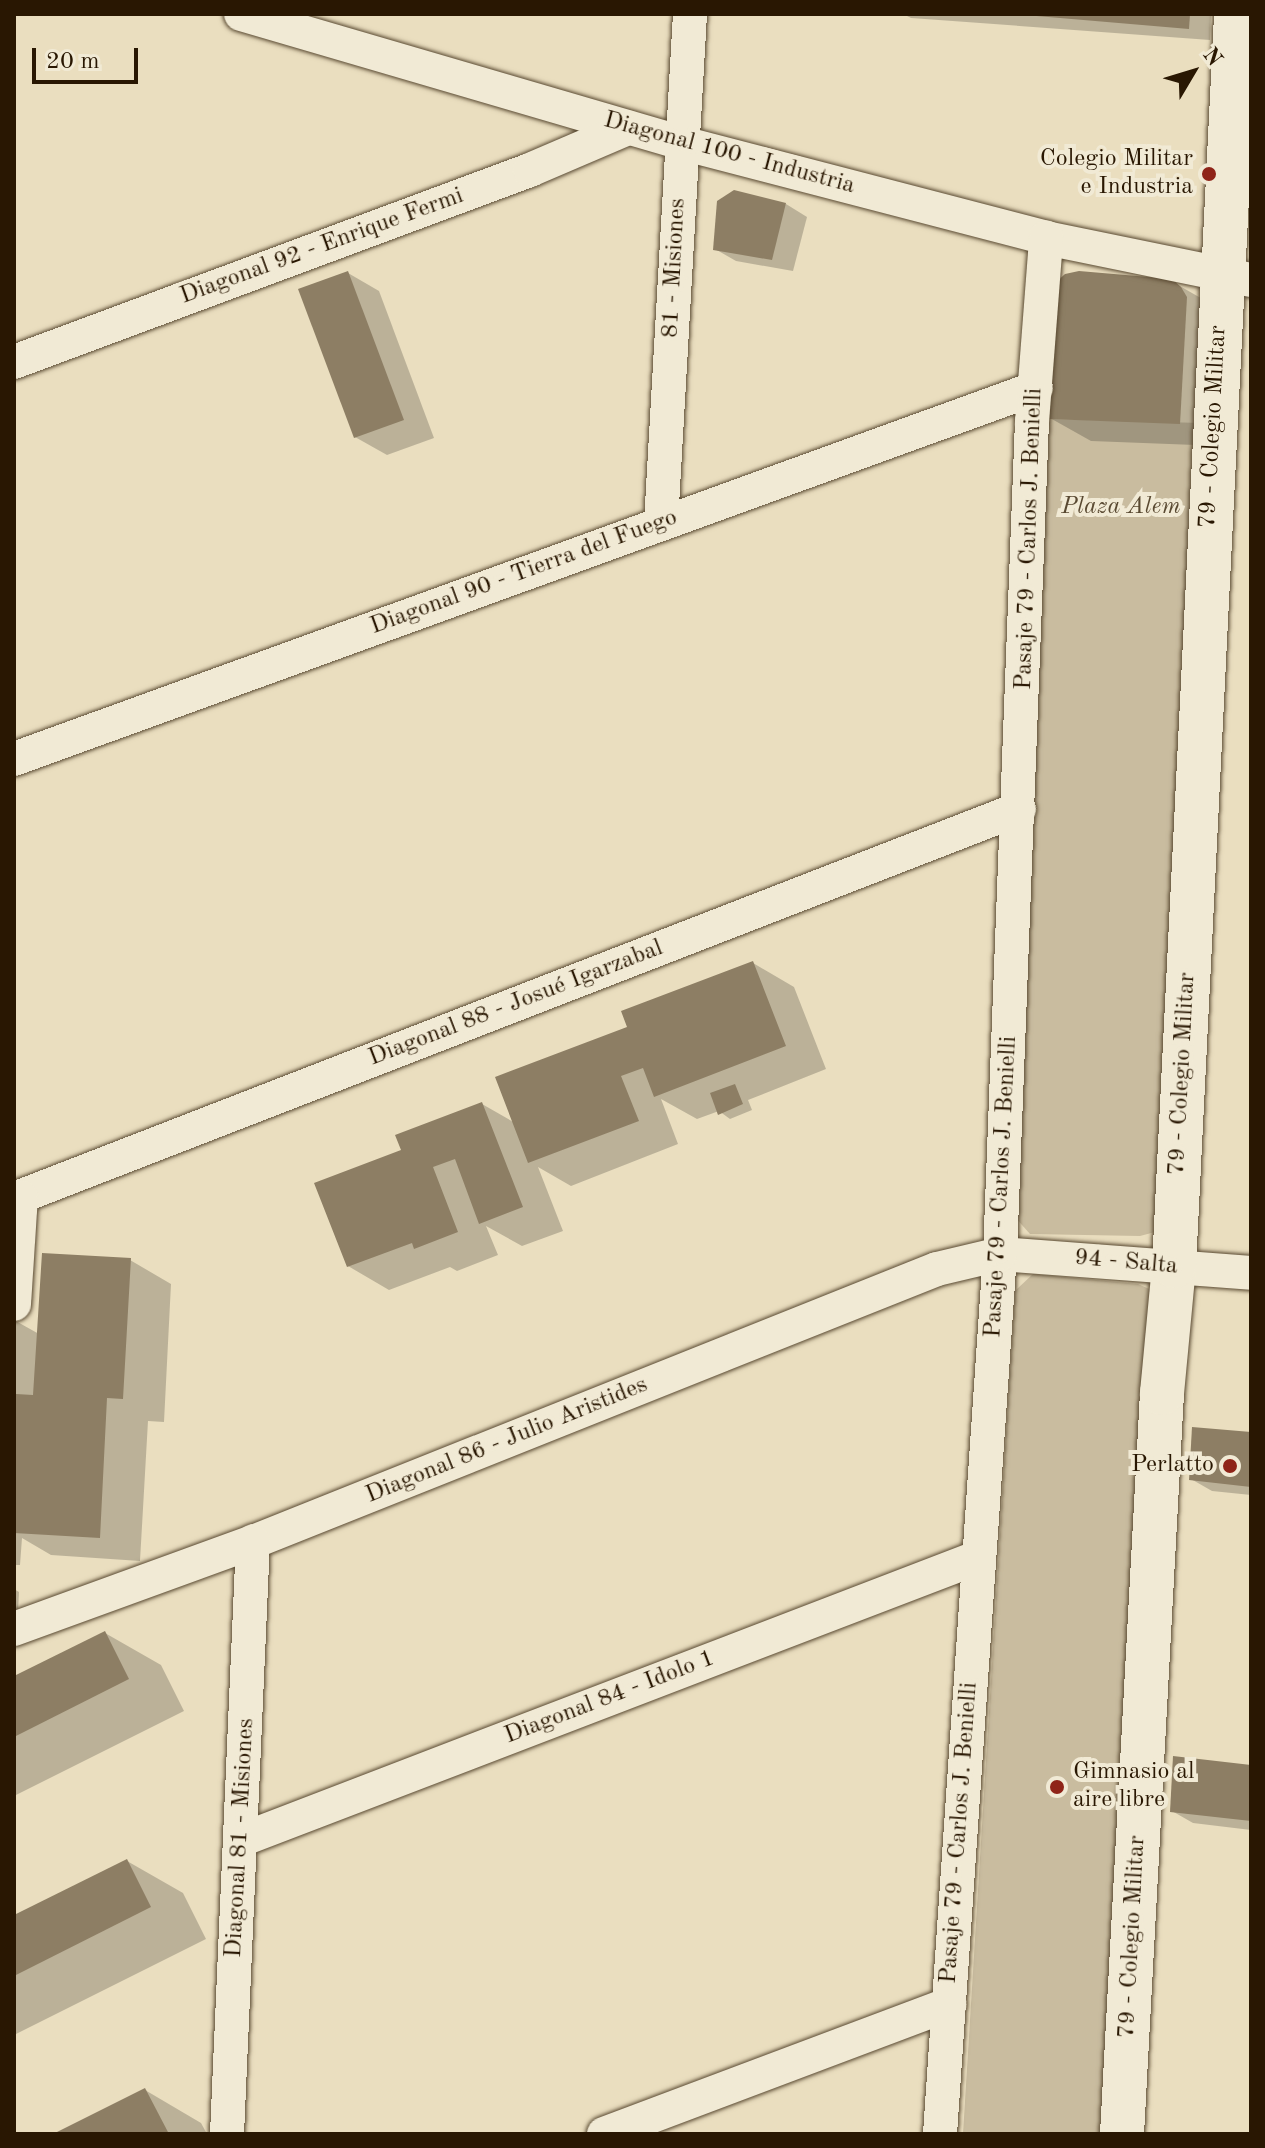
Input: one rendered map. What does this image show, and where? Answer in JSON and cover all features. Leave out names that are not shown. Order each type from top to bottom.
[{"type":"street","name":"Diagonal 100 - Industria","points":[[241,14],[682,143],[1046,238],[1237,278]]},
{"type":"street","name":"81 - Misiones","points":[[661,523],[690,14]]},
{"type":"street","name":"79 - Colegio Militar","points":[[1122,2134],[1162,1393],[1174,1266],[1237,278],[1236,14]]},
{"type":"street","name":"Diagonal 92 - Enrique Fermi","points":[[14,362],[530,170],[628,128]]},
{"type":"street","name":"Pasaje 79 - Carlos J. Benielli","points":[[940,2134],[1000,1254],[1036,388],[1046,238]]},
{"type":"street","name":"Diagonal 90 - Tierra del Fuego","points":[[14,759],[1036,388]]},
{"type":"street","name":"Diagonal 88 - Josué Igarzabal","points":[[17,1198],[1019,809]]},
{"type":"street","points":[[14,1304],[17,1198]]},
{"type":"street","name":"94 - Salta","points":[[1000,1254],[1251,1273]]},
{"type":"street","name":"Diagonal 86 - Julio Aristides","points":[[14,1629],[253,1542],[937,1269],[1000,1254]]},
{"type":"street","name":"Diagonal 81 - Misiones","points":[[227,2134],[253,1542]]},
{"type":"street","name":"Diagonal 84 - Idolo 1","points":[[241,1840],[979,1557]]},
{"type":"street","points":[[604,2134],[949,2004]]},
{"type":"green space","name":"Plaza Alem","points":[[1048,419],[1202,423],[1155,1232],[1140,1236],[1030,1234],[1014,1216]]},
{"type":"green space","points":[[1033,1274],[1138,1284],[1156,1292],[1108,2134],[963,2134],[1015,1291]]},
{"type":"building","points":[[1013,14],[1190,14],[1189,29]]},
{"type":"building","points":[[734,190],[786,203],[772,260],[713,250],[717,201]]},
{"type":"building","points":[[348,271],[404,420],[354,438],[298,289]]},
{"type":"building","points":[[1079,271],[1172,279],[1181,287],[1187,297],[1180,424],[1048,419],[1054,284],[1065,274]]},
{"type":"building","points":[[753,961],[786,1046],[654,1097],[643,1068],[621,1076],[639,1121],[528,1163],[495,1077],[627,1027],[621,1011]]},
{"type":"building","points":[[735,1084],[743,1104],[718,1115],[710,1093]]},
{"type":"building","points":[[482,1102],[523,1207],[479,1224],[455,1159],[433,1167],[458,1232],[414,1249],[412,1243],[347,1267],[314,1183],[401,1150],[395,1135]]},
{"type":"building","points":[[42,1253],[131,1258],[123,1399],[107,1398],[100,1538],[14,1533],[16,1394],[33,1395]]},
{"type":"building","points":[[1192,1427],[1251,1432],[1251,1487],[1189,1480]]},
{"type":"building","points":[[105,1631],[129,1679],[14,1737],[14,1676]]},
{"type":"building","points":[[1173,1756],[1251,1765],[1251,1821],[1170,1812]]},
{"type":"building","points":[[127,1859],[151,1907],[14,1976],[14,1915]]},
{"type":"building","points":[[145,2088],[169,2134],[53,2134]]},
{"type":"place","name":"Colegio Militar e Industria","points":[[1209,174]]},
{"type":"place","name":"Perlatto","points":[[1230,1466]]},
{"type":"place","name":"Gimnasio al aire libre","points":[[1057,1787]]}]
